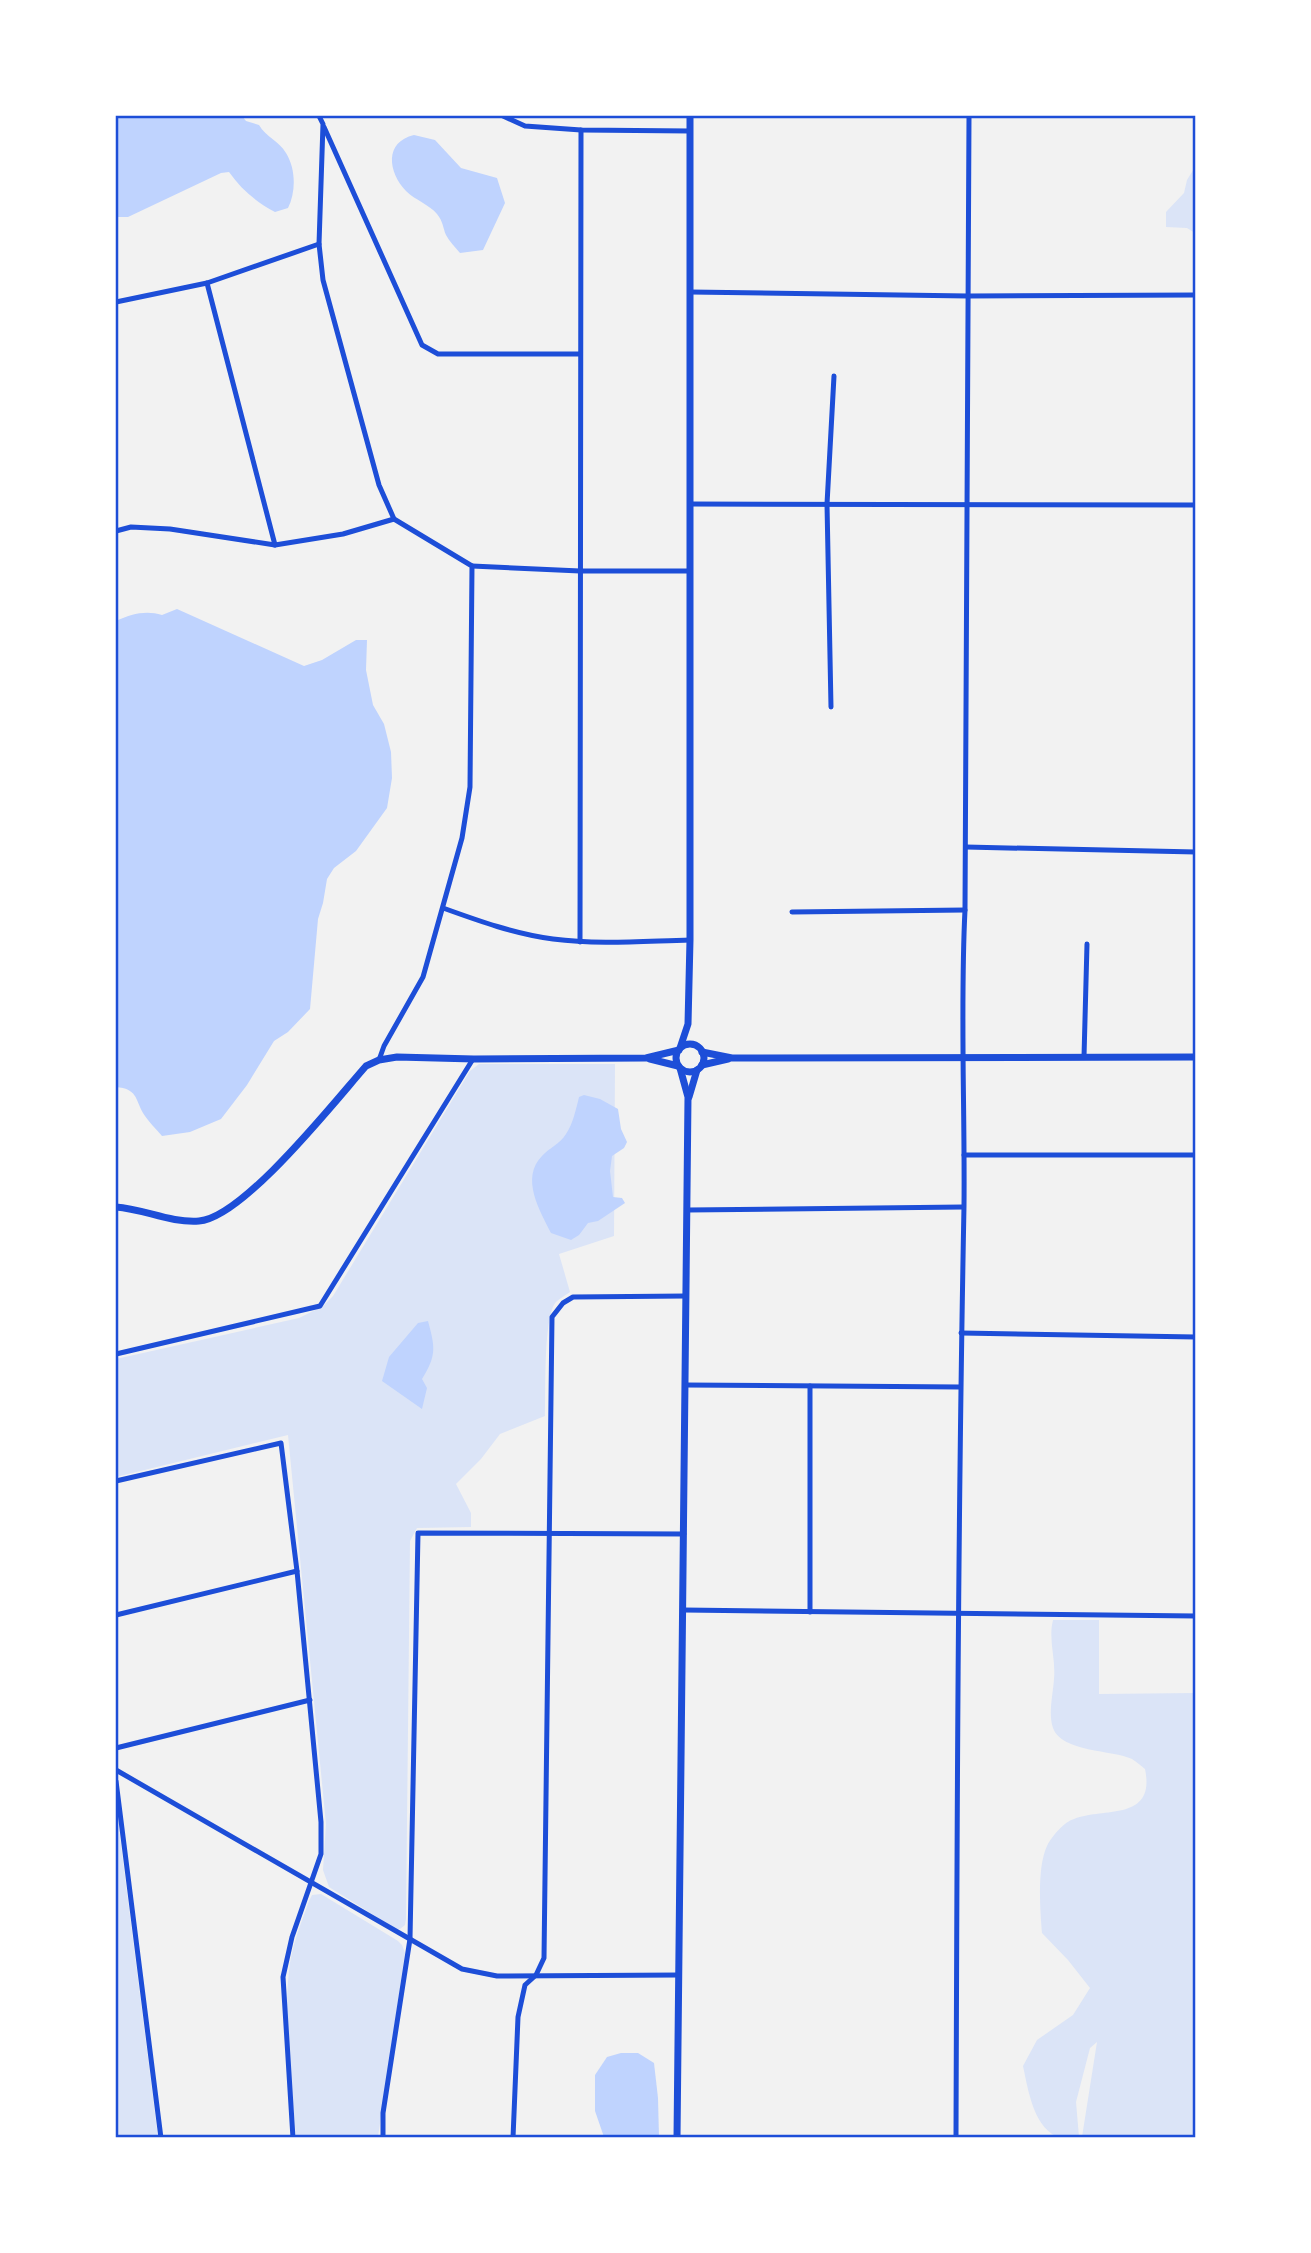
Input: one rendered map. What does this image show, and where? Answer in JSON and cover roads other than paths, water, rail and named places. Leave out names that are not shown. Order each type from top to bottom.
[{"type":"street","points":[[319,116],[422,345],[438,355],[580,354]]},
{"type":"street","points":[[503,116],[525,126],[581,130],[690,131]]},
{"type":"street","points":[[677,2137],[688,1097],[676,1058],[688,1024],[690,940],[690,116]]},
{"type":"street","points":[[956,2137],[969,116]]},
{"type":"street","points":[[323,124],[319,244],[323,280],[379,485],[394,519],[472,566],[580,571],[689,571]]},
{"type":"street","points":[[580,942],[581,130]]},
{"type":"street","points":[[116,302],[207,283],[319,244]]},
{"type":"street","points":[[207,283],[275,545]]},
{"type":"street","points":[[690,292],[968,296],[1195,295]]},
{"type":"street","points":[[831,707],[827,504],[834,376]]},
{"type":"street","points":[[690,504],[1195,505]]},
{"type":"street","points":[[116,531],[131,527],[170,529],[275,545],[343,534],[394,519]]},
{"type":"street","points":[[379,1060],[384,1046],[423,977],[462,838],[470,788],[472,566]]},
{"type":"street","points":[[966,847],[1195,852]]},
{"type":"street","points":[[443,908],[512,932],[580,942],[690,940]]},
{"type":"street","points":[[792,912],[965,910]]},
{"type":"street","points":[[1084,1057],[1087,944]]},
{"type":"street","points":[[688,1024],[700,1050],[699,1068],[688,1097]]},
{"type":"street","points":[[116,1207],[135,1208],[179,1221],[203,1221],[220,1214],[275,1168],[366,1066],[379,1060],[397,1057],[646,1058],[689,1045],[732,1058],[1195,1057]]},
{"type":"street","points":[[646,1058],[688,1072],[732,1058]]},
{"type":"street","points":[[116,1354],[320,1306],[474,1059]]},
{"type":"street","points":[[964,1154],[1195,1155]]},
{"type":"street","points":[[688,1210],[964,1207]]},
{"type":"street","points":[[513,2137],[518,2017],[525,1985],[536,1975],[544,1958],[552,1317],[563,1303],[573,1297],[686,1296]]},
{"type":"street","points":[[961,1333],[1195,1337]]},
{"type":"street","points":[[685,1385],[960,1387]]},
{"type":"street","points":[[810,1386],[810,1612]]},
{"type":"street","points":[[116,1481],[281,1443],[297,1571],[321,1822],[321,1854],[292,1937],[284,1977],[293,2137]]},
{"type":"street","points":[[383,2137],[383,2113],[410,1940],[418,1533],[684,1534]]},
{"type":"street","points":[[116,1615],[297,1571]]},
{"type":"street","points":[[684,1611],[1195,1616]]},
{"type":"street","points":[[116,1748],[310,1700]]},
{"type":"street","points":[[116,1770],[462,1969],[497,1976],[679,1975]]},
{"type":"street","points":[[116,1781],[161,2137]]},
{"type":"water","points":[[116,116],[242,116],[246,121],[259,125],[283,149],[292,166],[294,180],[288,208],[275,212],[268,208],[244,189],[229,172],[221,173],[128,217],[116,217]]},
{"type":"water","points":[[414,135],[435,140],[461,168],[497,178],[505,203],[483,250],[460,253],[447,237],[437,214],[406,191],[395,175],[392,158],[394,151],[404,139]]},
{"type":"water","points":[[177,609],[304,666],[322,660],[356,640],[367,640],[366,670],[373,705],[384,724],[391,752],[392,778],[387,808],[356,851],[334,868],[327,879],[318,919],[310,1009],[288,1032],[274,1041],[247,1085],[221,1119],[190,1132],[162,1136],[145,1116],[132,1092],[116,1087],[116,621],[139,614],[162,615]]},
{"type":"water","points":[[584,1095],[600,1099],[618,1109],[621,1129],[627,1142],[624,1148],[612,1156],[610,1171],[613,1197],[622,1198],[625,1203],[598,1221],[588,1223],[579,1235],[571,1240],[551,1233],[532,1184],[536,1165],[566,1134],[579,1097]]},
{"type":"water","points":[[428,1321],[433,1351],[422,1379],[427,1388],[422,1409],[382,1381],[389,1357],[418,1323]]},
{"type":"water","points":[[621,2053],[638,2053],[654,2063],[659,2137],[604,2137],[595,2111],[595,2075],[607,2057]]}]
